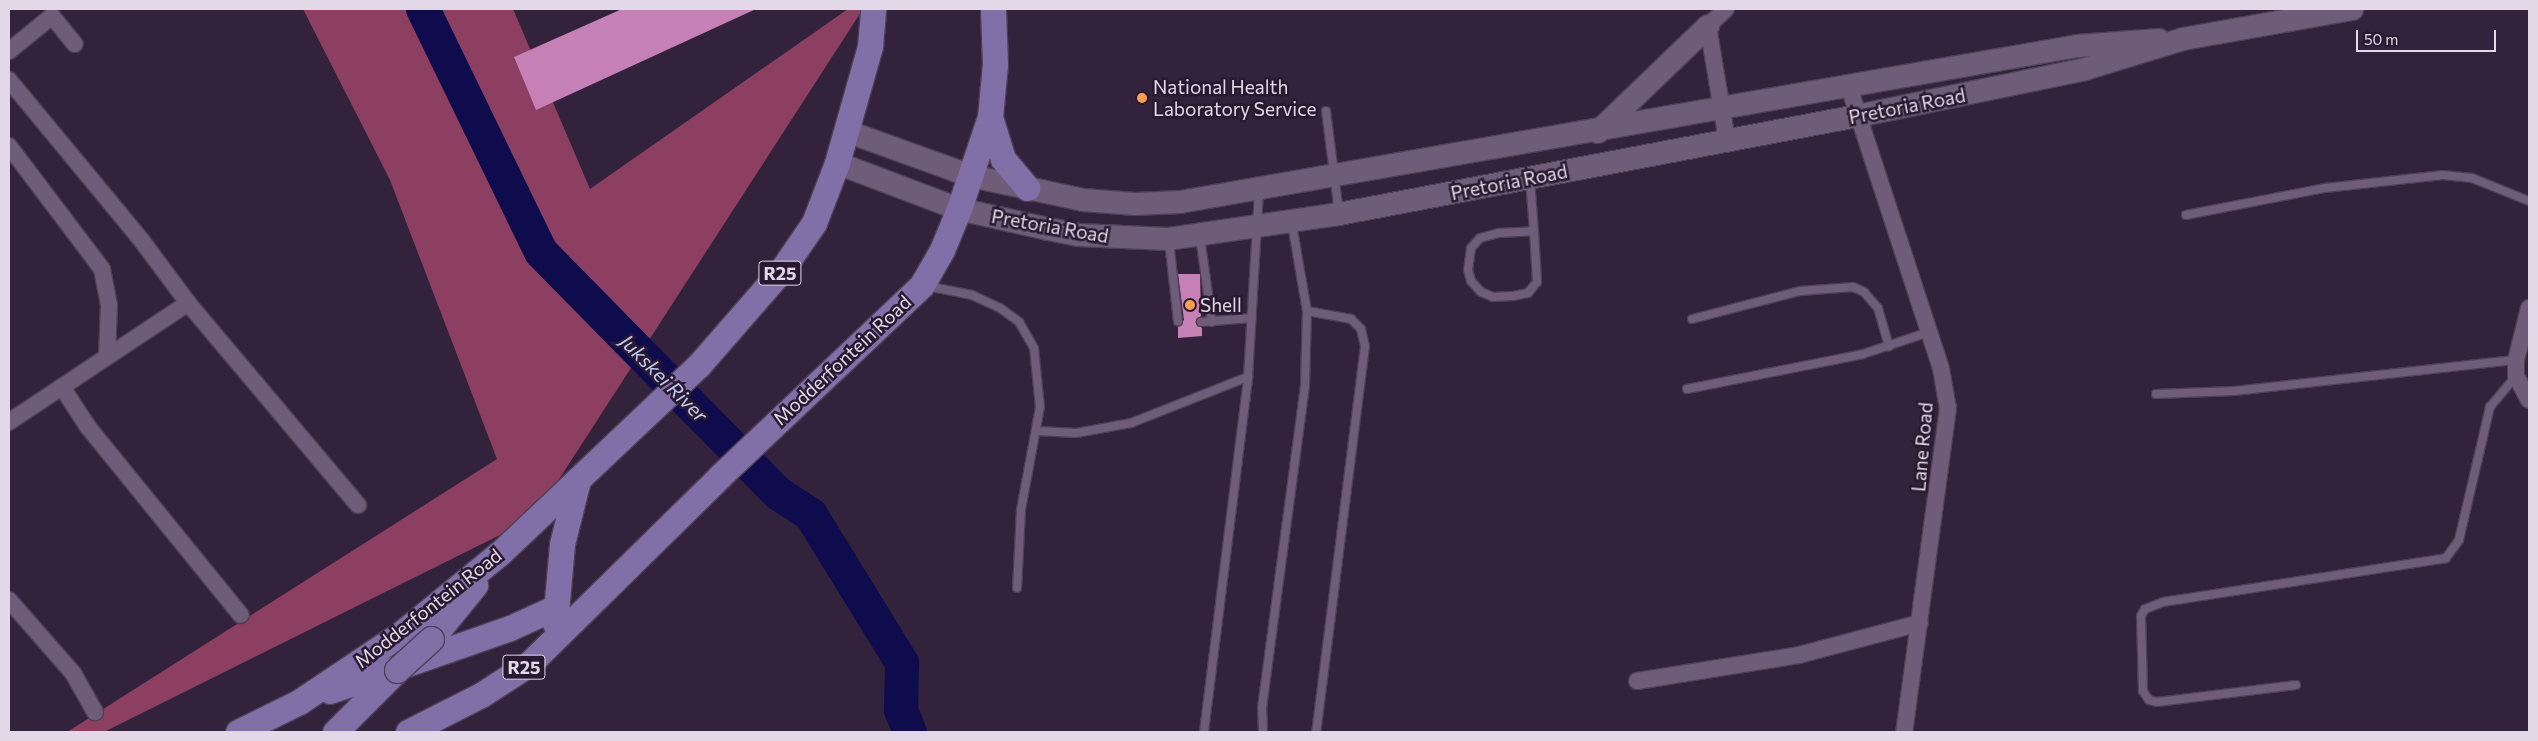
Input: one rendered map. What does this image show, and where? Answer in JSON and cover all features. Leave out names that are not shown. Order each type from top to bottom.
[{"type":"main road","name":"Modderfontein Road","points":[[238,732],[299,702],[404,632],[500,553],[642,422],[698,366],[781,271],[814,222],[837,163],[870,46],[873,9]]},
{"type":"main road","name":"Modderfontein Road","points":[[408,732],[481,695],[529,664],[553,637],[622,575],[719,477],[922,285],[942,250],[959,209],[990,117],[995,64],[993,9]]},
{"type":"main road","name":"Pretoria Road","points":[[846,131],[971,176],[1083,200],[1135,204],[1180,202],[1336,178],[2078,46],[2183,39],[2352,9]]},
{"type":"main road","points":[[1598,132],[1708,26]]},
{"type":"main road","name":"Pretoria Road","points":[[837,163],[959,209],[1079,236],[1168,239],[1259,228],[1339,214],[1857,116],[2085,69],[2183,39]]},
{"type":"main road","points":[[990,117],[1003,159],[1027,188]]},
{"type":"main road","points":[[1524,145],[1530,178]]},
{"type":"main road","name":"R25","points":[[553,637],[562,544],[578,480]]},
{"type":"main road","points":[[335,732],[397,670],[432,639],[500,553]]},
{"type":"main road","points":[[299,702],[510,628],[556,607]]},
{"type":"street","points":[[1726,9],[1708,26],[1727,141]]},
{"type":"street","points":[[9,51],[52,16],[75,44]]},
{"type":"street","points":[[9,80],[142,240],[188,303],[358,505]]},
{"type":"street","name":"Lane Road","points":[[1849,88],[1929,332],[1946,390],[1948,430],[1904,732]]},
{"type":"street","points":[[9,146],[102,269],[109,305],[107,356]]},
{"type":"street","points":[[9,422],[188,303]]},
{"type":"street","points":[[2522,389],[2516,360],[2529,308]]},
{"type":"street","points":[[62,387],[88,427],[241,615]]},
{"type":"street","points":[[9,600],[73,673],[95,712]]},
{"type":"street","points":[[1637,681],[1799,655],[1920,623]]},
{"type":"lane","points":[[1326,112],[1336,178],[1339,214]]},
{"type":"lane","points":[[2186,216],[2325,188],[2443,175],[2472,178],[2529,201]]},
{"type":"lane","points":[[1530,178],[1534,231],[1537,282],[1528,293],[1513,296],[1493,297],[1481,292],[1471,281],[1468,270],[1471,248],[1480,238],[1500,232],[1534,231]]},
{"type":"lane","points":[[1204,732],[1248,376],[1259,228],[1259,191]]},
{"type":"lane","points":[[1264,732],[1262,708],[1305,386],[1307,311],[1292,221]]},
{"type":"lane","points":[[1200,235],[1212,322]]},
{"type":"lane","points":[[1168,239],[1178,321]]},
{"type":"lane","points":[[922,285],[986,300],[1019,322],[1034,348],[1037,364],[1038,431],[1021,510],[1017,588]]},
{"type":"lane","points":[[1692,319],[1782,295],[1853,287],[1864,292],[1878,308],[1889,346]]},
{"type":"lane","points":[[1307,311],[1351,319],[1361,329],[1365,346],[1316,732]]},
{"type":"lane","points":[[1201,322],[1252,318]]},
{"type":"lane","points":[[1687,388],[1889,346],[1929,332]]},
{"type":"lane","points":[[2156,394],[2234,391],[2516,360]]},
{"type":"lane","points":[[1038,431],[1081,433],[1131,423],[1248,376]]},
{"type":"lane","points":[[2296,685],[2156,702],[2149,700],[2143,691],[2141,616],[2145,609],[2163,602],[2446,558],[2459,540],[2490,407],[2522,389]]},
{"type":"shaded area","points":[[303,9],[513,9],[590,189],[848,9],[863,9],[534,518],[104,732],[67,732],[497,459],[390,180]]},
{"type":"building","points":[[622,9],[756,9],[536,110],[514,57]]},
{"type":"building","points":[[1178,274],[1200,274],[1201,316],[1195,322],[1202,328],[1202,336],[1178,338],[1178,327],[1184,320]]},
{"type":"waterway","name":"Jukskei River","points":[[423,9],[541,252],[779,494],[811,515],[902,663],[901,710],[910,732]]},
{"type":"place","name":"National Health Laboratory Service","points":[[1142,98]]},
{"type":"place","name":"Shell","points":[[1190,305]]}]
